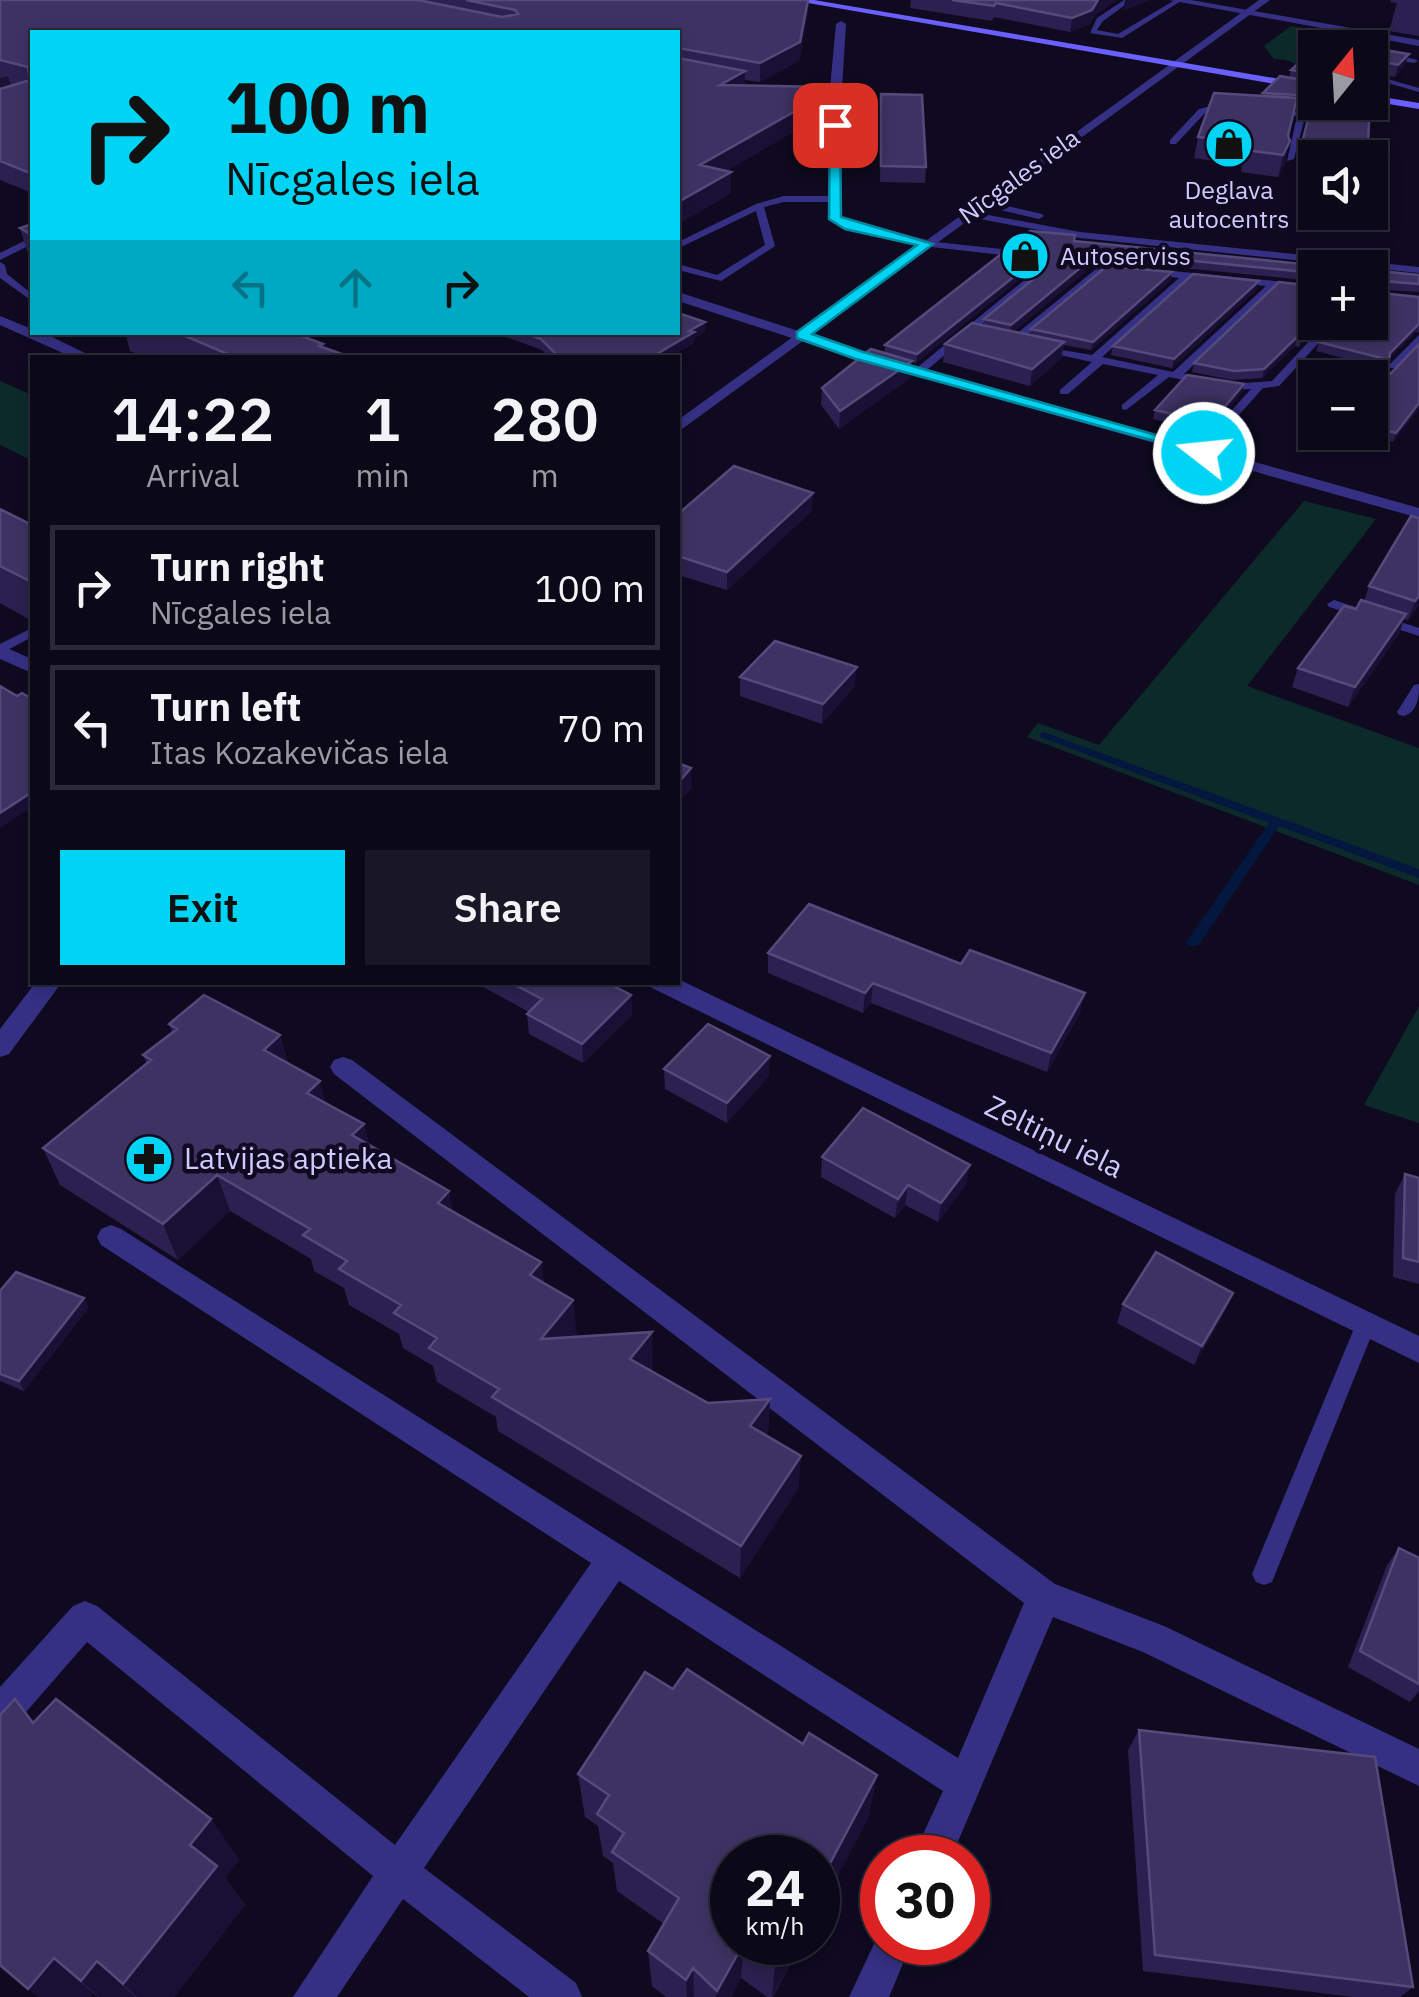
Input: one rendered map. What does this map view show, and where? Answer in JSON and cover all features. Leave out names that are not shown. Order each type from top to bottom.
[{"type":"main road","points":[[796,0],[830,2],[1298,85]]},
{"type":"main road","points":[[1388,101],[1419,106]]},
{"type":"street","name":"Nīcgales iela","points":[[680,426],[1265,0]]},
{"type":"street","points":[[1174,2],[1343,30]]},
{"type":"street","points":[[842,24],[836,88],[835,219],[849,226],[926,244]]},
{"type":"street","points":[[1388,38],[1419,43]]},
{"type":"street","points":[[680,297],[918,372],[1419,513]]},
{"type":"street","points":[[0,320],[30,333]]},
{"type":"street","points":[[35,335],[81,355]]},
{"type":"street","points":[[0,651],[30,666]]},
{"type":"street","points":[[0,1048],[48,985]]},
{"type":"street","name":"Zeltiņu iela","points":[[667,985],[1419,1350]]},
{"type":"street","points":[[343,1067],[1044,1597],[1152,1638],[1419,1768]]},
{"type":"street","points":[[110,1237],[964,1784]]},
{"type":"street","points":[[312,1997],[614,1559]]},
{"type":"street","points":[[942,1835],[1044,1597]]},
{"type":"street","points":[[0,1714],[85,1618],[397,1871],[562,1997]]},
{"type":"street","points":[[869,1997],[883,1965]]},
{"type":"lane","points":[[1130,0],[1100,20],[1093,32],[1119,36],[1174,2]]},
{"type":"lane","points":[[1153,3],[1174,2]]},
{"type":"lane","points":[[1388,56],[1417,59],[1402,82]]},
{"type":"lane","points":[[1388,79],[1419,90]]},
{"type":"lane","points":[[818,89],[836,88]]},
{"type":"lane","points":[[1174,142],[1188,131],[1205,107],[1235,108]]},
{"type":"lane","points":[[1268,112],[1298,116]]},
{"type":"lane","points":[[1290,159],[1300,120]]},
{"type":"lane","points":[[680,244],[784,198],[833,199]]},
{"type":"lane","points":[[982,203],[1090,227],[1101,235]]},
{"type":"lane","points":[[680,268],[718,279],[770,246],[759,206]]},
{"type":"lane","points":[[967,214],[1080,235],[1419,270]]},
{"type":"lane","points":[[0,257],[30,241]]},
{"type":"lane","points":[[926,244],[1011,253]]},
{"type":"lane","points":[[0,266],[2,275],[30,296]]},
{"type":"lane","points":[[1087,266],[1298,286]]},
{"type":"lane","points":[[1014,342],[1102,267]]},
{"type":"lane","points":[[1064,392],[1187,276]]},
{"type":"lane","points":[[918,372],[1030,280]]},
{"type":"lane","points":[[1126,407],[1171,375],[1274,284]]},
{"type":"lane","points":[[967,332],[982,336]]},
{"type":"lane","points":[[1394,366],[1419,338]]},
{"type":"lane","points":[[998,339],[1232,388],[1275,384],[1316,340]]},
{"type":"lane","points":[[1217,433],[1258,388]]},
{"type":"lane","points":[[1334,604],[1419,632]]},
{"type":"lane","points":[[0,651],[30,633]]},
{"type":"lane","points":[[1404,712],[1419,688]]},
{"type":"lane","points":[[1264,1574],[1366,1324]]},
{"type":"green space","points":[[1291,26],[1314,30],[1298,30],[1298,65],[1274,59],[1264,46]]},
{"type":"green space","points":[[0,381],[30,394],[30,456],[0,445]]},
{"type":"green space","points":[[1304,501],[1376,519],[1247,686],[1419,748],[1419,885],[1027,737],[1038,723],[1099,745]]},
{"type":"green space","points":[[1419,1006],[1419,1123],[1364,1105]]},
{"type":"building","points":[[0,0],[418,0],[502,17],[518,14],[515,10],[466,0],[808,0],[800,42],[760,63],[680,48],[680,30],[30,30],[30,80],[28,67],[0,60]]},
{"type":"building","points":[[952,0],[1098,0],[1092,10],[1072,18],[996,3],[994,6]]},
{"type":"building","points":[[1388,50],[1409,54],[1398,65],[1388,63]]},
{"type":"building","points":[[680,58],[745,71],[720,85],[827,87],[827,93],[700,165],[731,172],[680,201]]},
{"type":"building","points":[[1280,76],[1298,79],[1298,95],[1263,93]]},
{"type":"building","points":[[30,80],[30,173],[0,161],[0,89]]},
{"type":"building","points":[[1214,93],[1297,98],[1290,141],[1283,155],[1245,150],[1248,143],[1198,137]]},
{"type":"building","points":[[881,94],[922,95],[926,167],[881,166]]},
{"type":"building","points":[[1308,120],[1369,120],[1368,140],[1303,139]]},
{"type":"building","points":[[1030,231],[1075,235],[1074,241],[1298,263],[1298,271],[1074,249],[1067,252],[1068,260],[1086,263],[1011,325],[984,319],[1037,276],[1034,266],[1026,267],[917,354],[885,345],[1005,251],[1019,248],[1017,241]]},
{"type":"building","points":[[1107,266],[1172,272],[1093,342],[1031,329]]},
{"type":"building","points":[[1388,272],[1419,275],[1419,284],[1388,281]]},
{"type":"building","points":[[1193,274],[1259,281],[1174,359],[1113,346]]},
{"type":"building","points":[[1279,282],[1298,284],[1298,337],[1264,369],[1234,371],[1194,363]]},
{"type":"building","points":[[1388,294],[1419,297],[1419,324],[1390,353],[1389,360],[1319,342],[1388,340]]},
{"type":"building","points":[[680,314],[705,322],[655,355],[557,355],[541,339],[530,335],[680,335]]},
{"type":"building","points":[[972,323],[1064,342],[1032,369],[945,344]]},
{"type":"building","points":[[183,335],[299,335],[344,355],[230,355]]},
{"type":"building","points":[[1419,344],[1419,403],[1396,433],[1388,431],[1388,376]]},
{"type":"building","points":[[871,349],[912,361],[840,411],[822,388]]},
{"type":"building","points":[[1187,375],[1244,384],[1211,423],[1155,410]]},
{"type":"building","points":[[734,466],[813,493],[727,572],[680,557],[680,512]]},
{"type":"building","points":[[0,509],[30,524],[30,581],[0,566]]},
{"type":"building","points":[[1411,516],[1419,518],[1419,596],[1415,601],[1369,586]]},
{"type":"building","points":[[1361,600],[1406,614],[1355,687],[1298,668],[1344,606],[1356,609]]},
{"type":"building","points":[[775,641],[857,667],[823,704],[740,677]]},
{"type":"building","points":[[0,686],[17,696],[22,693],[30,698],[30,793],[0,813]]},
{"type":"building","points":[[680,764],[691,768],[680,781]]},
{"type":"building","points":[[809,904],[961,964],[970,950],[1085,993],[1051,1053],[873,983],[865,993],[768,953]]},
{"type":"building","points":[[515,985],[612,985],[631,995],[582,1044],[527,1014],[542,999]]},
{"type":"building","points":[[204,995],[280,1035],[264,1050],[320,1081],[307,1093],[364,1124],[352,1135],[449,1191],[438,1203],[541,1262],[530,1275],[573,1300],[541,1339],[652,1332],[630,1359],[708,1403],[770,1399],[750,1426],[801,1456],[741,1546],[492,1397],[499,1389],[429,1348],[437,1338],[394,1313],[401,1305],[339,1269],[347,1261],[303,1235],[310,1229],[217,1175],[163,1224],[43,1148],[151,1060],[143,1055],[177,1029],[169,1024]]},
{"type":"building","points":[[708,1024],[770,1056],[727,1103],[664,1069]]},
{"type":"building","points":[[863,1108],[970,1165],[941,1203],[908,1185],[898,1199],[822,1157]]},
{"type":"building","points":[[1405,1174],[1419,1178],[1419,1262],[1403,1258]]},
{"type":"building","points":[[1156,1252],[1233,1293],[1202,1346],[1123,1304]]},
{"type":"building","points":[[16,1272],[84,1298],[19,1381],[0,1374],[0,1291]]},
{"type":"building","points":[[1399,1548],[1419,1558],[1419,1684],[1360,1651]]},
{"type":"building","points":[[687,1669],[803,1744],[809,1733],[877,1775],[840,1845],[840,1835],[710,1835],[710,1965],[732,1965],[717,1991],[693,1968],[686,1980],[648,1951],[679,1898],[612,1852],[624,1833],[597,1814],[609,1795],[578,1774],[645,1672],[673,1689]]},
{"type":"building","points":[[15,1699],[33,1723],[56,1699],[211,1819],[190,1845],[217,1866],[123,1984],[97,1961],[81,1981],[54,1958],[28,1989],[0,1965],[0,1715]]},
{"type":"building","points":[[1139,1730],[1375,1757],[1413,1987],[1155,1955]]},
{"type":"waterway","points":[[1044,735],[1419,874]]},
{"type":"waterway","points":[[1193,943],[1276,821]]},
{"type":"place","name":"Deglava autocentrs","points":[[1229,144]]},
{"type":"place","name":"Autoserviss","points":[[1025,256]]},
{"type":"place","name":"Latvijas aptieka","points":[[149,1159]]},
{"type":"route","points":[[835,125],[835,219],[849,226],[926,244],[802,335],[858,355],[1204,453]]}]
